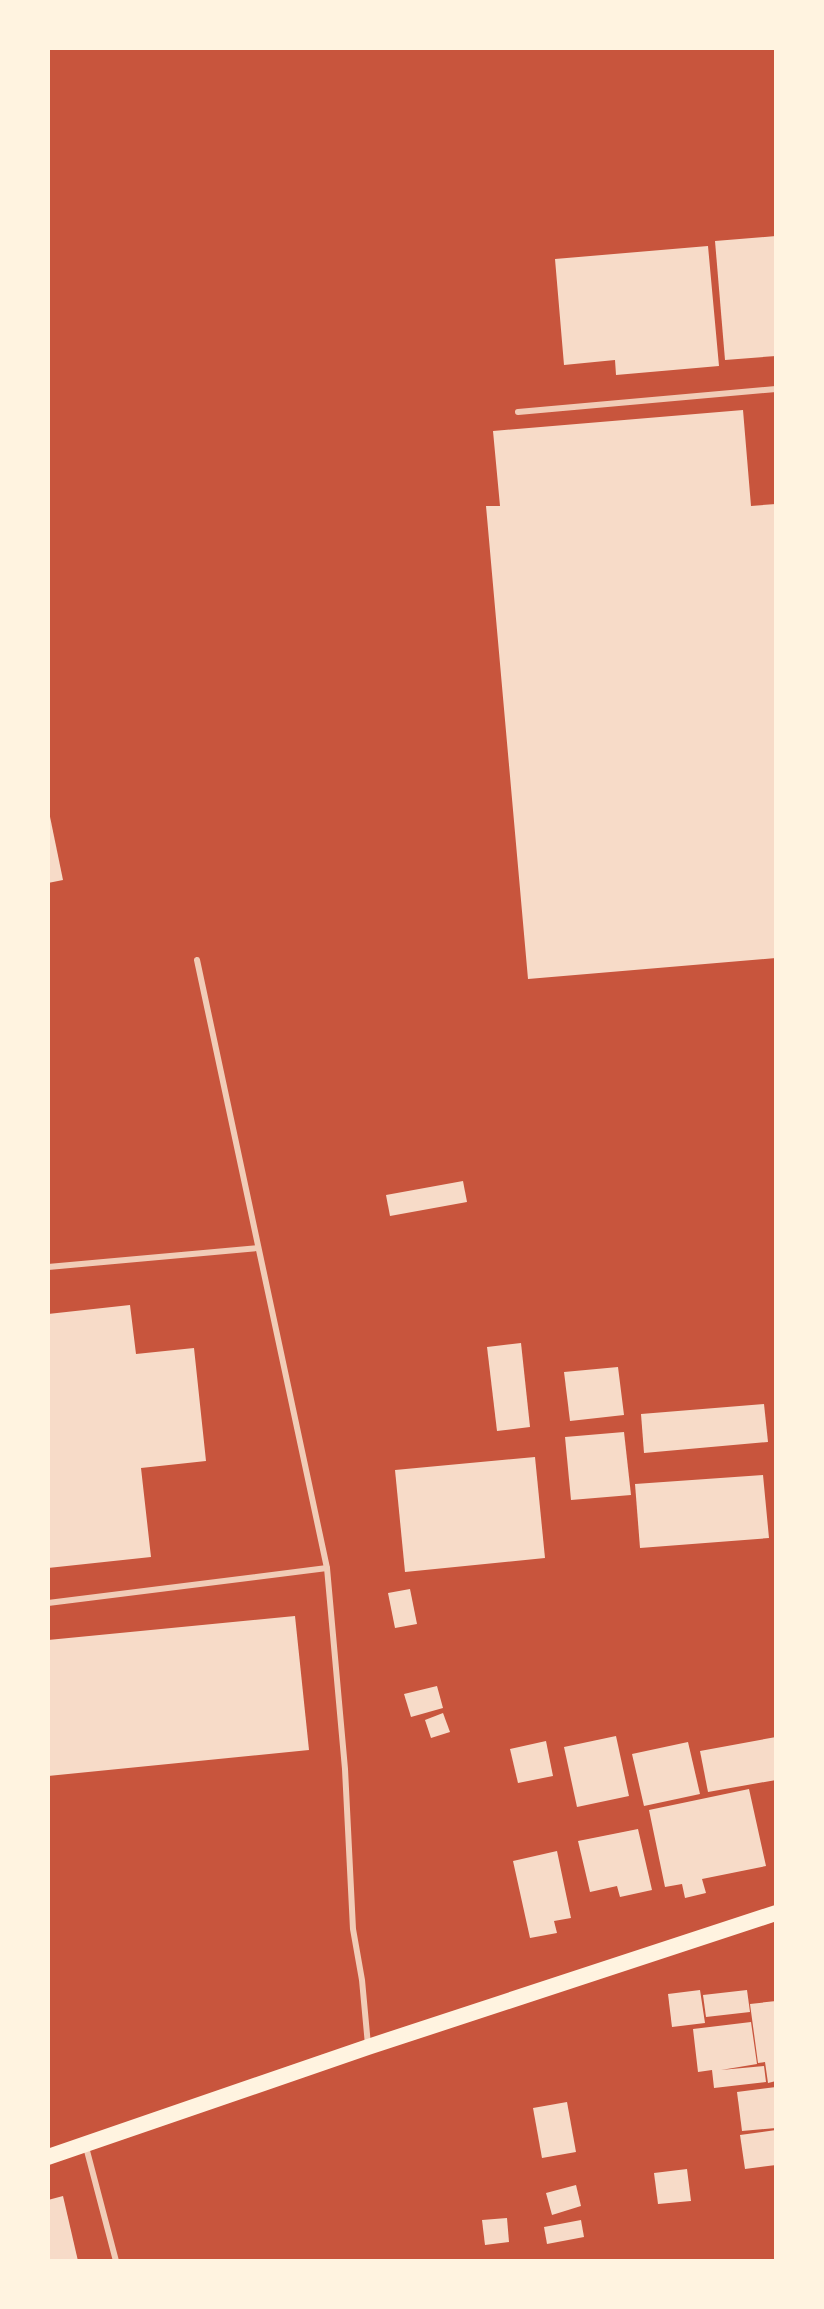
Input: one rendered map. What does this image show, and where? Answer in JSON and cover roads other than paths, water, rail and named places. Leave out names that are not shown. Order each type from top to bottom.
[{"type":"main road","points":[[48,2157],[368,2047],[776,1913]]},
{"type":"lane","points":[[518,412],[776,389]]},
{"type":"lane","points":[[197,960],[327,1568],[345,1769],[353,1929],[362,1980],[368,2047]]},
{"type":"lane","points":[[48,1267],[258,1248]]},
{"type":"lane","points":[[48,1603],[327,1568]]},
{"type":"lane","points":[[85,2144],[116,2261]]}]
